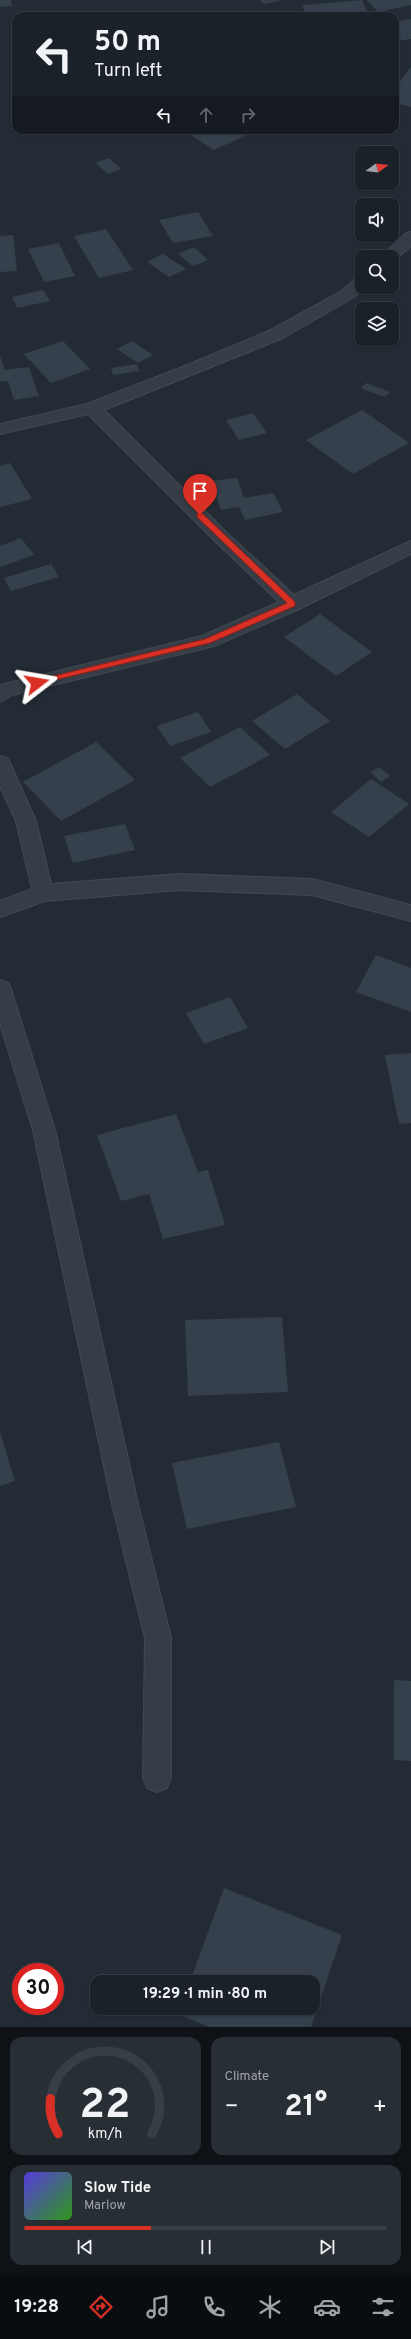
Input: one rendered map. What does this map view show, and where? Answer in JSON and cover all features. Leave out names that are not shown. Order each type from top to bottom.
[{"type":"street","points":[[397,250],[411,237]]},
{"type":"street","points":[[0,429],[92,408],[277,334],[348,294],[355,288]]},
{"type":"street","points":[[92,408],[221,537],[292,604]]},
{"type":"street","points":[[0,694],[6,690],[207,641],[292,604],[411,547]]},
{"type":"street","points":[[0,763],[26,821],[43,894]]},
{"type":"street","points":[[0,909],[43,894],[179,882],[312,887],[411,913]]},
{"type":"street","points":[[0,989],[44,1130],[125,1504],[158,1638],[157,1778]]},
{"type":"building","points":[[0,0],[11,0],[12,6],[0,7]]},
{"type":"building","points":[[260,0],[280,0],[280,1],[263,4]]},
{"type":"building","points":[[362,0],[367,12],[305,12],[302,5]]},
{"type":"building","points":[[367,0],[411,0],[411,5],[378,12]]},
{"type":"building","points":[[411,19],[411,39],[399,40],[399,20]]},
{"type":"building","points":[[411,67],[411,107],[399,104],[399,82]]},
{"type":"building","points":[[189,134],[249,134],[214,150]]},
{"type":"building","points":[[109,158],[121,169],[108,174],[95,163]]},
{"type":"building","points":[[198,212],[213,236],[173,243],[159,220]]},
{"type":"building","points":[[106,229],[133,270],[99,278],[74,236]]},
{"type":"building","points":[[13,235],[17,271],[0,272],[0,236]]},
{"type":"building","points":[[59,243],[75,276],[44,282],[28,249]]},
{"type":"building","points":[[194,247],[208,260],[193,266],[178,254]]},
{"type":"building","points":[[163,254],[186,269],[169,277],[147,262]]},
{"type":"building","points":[[43,290],[50,301],[17,308],[12,297]]},
{"type":"building","points":[[63,341],[90,369],[51,383],[24,354]]},
{"type":"building","points":[[132,341],[153,355],[138,363],[117,349]]},
{"type":"building","points":[[0,356],[5,370],[29,367],[39,396],[14,400],[8,381],[0,382]]},
{"type":"building","points":[[137,364],[140,371],[113,375],[111,368]]},
{"type":"building","points":[[366,383],[390,392],[384,397],[361,388]]},
{"type":"building","points":[[362,410],[409,443],[353,474],[306,440]]},
{"type":"building","points":[[253,413],[267,433],[239,440],[226,420]]},
{"type":"building","points":[[10,463],[32,499],[0,507],[0,466]]},
{"type":"building","points":[[237,478],[244,498],[273,493],[283,512],[245,520],[239,507],[221,510],[211,481]]},
{"type":"building","points":[[21,538],[34,555],[0,567],[0,546]]},
{"type":"building","points":[[51,564],[59,577],[11,591],[4,578]]},
{"type":"building","points":[[320,614],[372,652],[336,676],[284,637]]},
{"type":"building","points":[[297,694],[330,721],[285,749],[252,721]]},
{"type":"building","points":[[198,712],[211,732],[170,746],[157,726]]},
{"type":"building","points":[[240,727],[270,755],[210,787],[180,758]]},
{"type":"building","points":[[96,742],[135,780],[61,821],[23,782]]},
{"type":"building","points":[[379,767],[390,776],[381,782],[370,772]]},
{"type":"building","points":[[371,779],[409,804],[369,837],[331,812]]},
{"type":"building","points":[[125,824],[135,850],[73,863],[64,836]]},
{"type":"building","points":[[376,955],[411,968],[411,1012],[356,992]]},
{"type":"building","points":[[230,997],[248,1028],[204,1044],[186,1013]]},
{"type":"building","points":[[411,1053],[411,1123],[399,1124],[385,1055]]},
{"type":"building","points":[[176,1114],[198,1172],[208,1170],[225,1225],[163,1239],[149,1194],[121,1201],[97,1135]]},
{"type":"building","points":[[282,1317],[288,1392],[188,1396],[185,1320]]},
{"type":"building","points":[[0,1432],[15,1481],[0,1486]]},
{"type":"building","points":[[279,1442],[296,1507],[187,1529],[172,1463]]},
{"type":"building","points":[[394,1680],[411,1681],[411,1761],[394,1760]]},
{"type":"building","points":[[224,1888],[342,1935],[320,2000],[320,1975],[193,1975]]},
{"type":"building","points":[[180,2015],[315,2015],[311,2027],[209,2027]]},
{"type":"route","points":[[37,683],[207,641],[292,604],[221,537],[200,515]]}]
